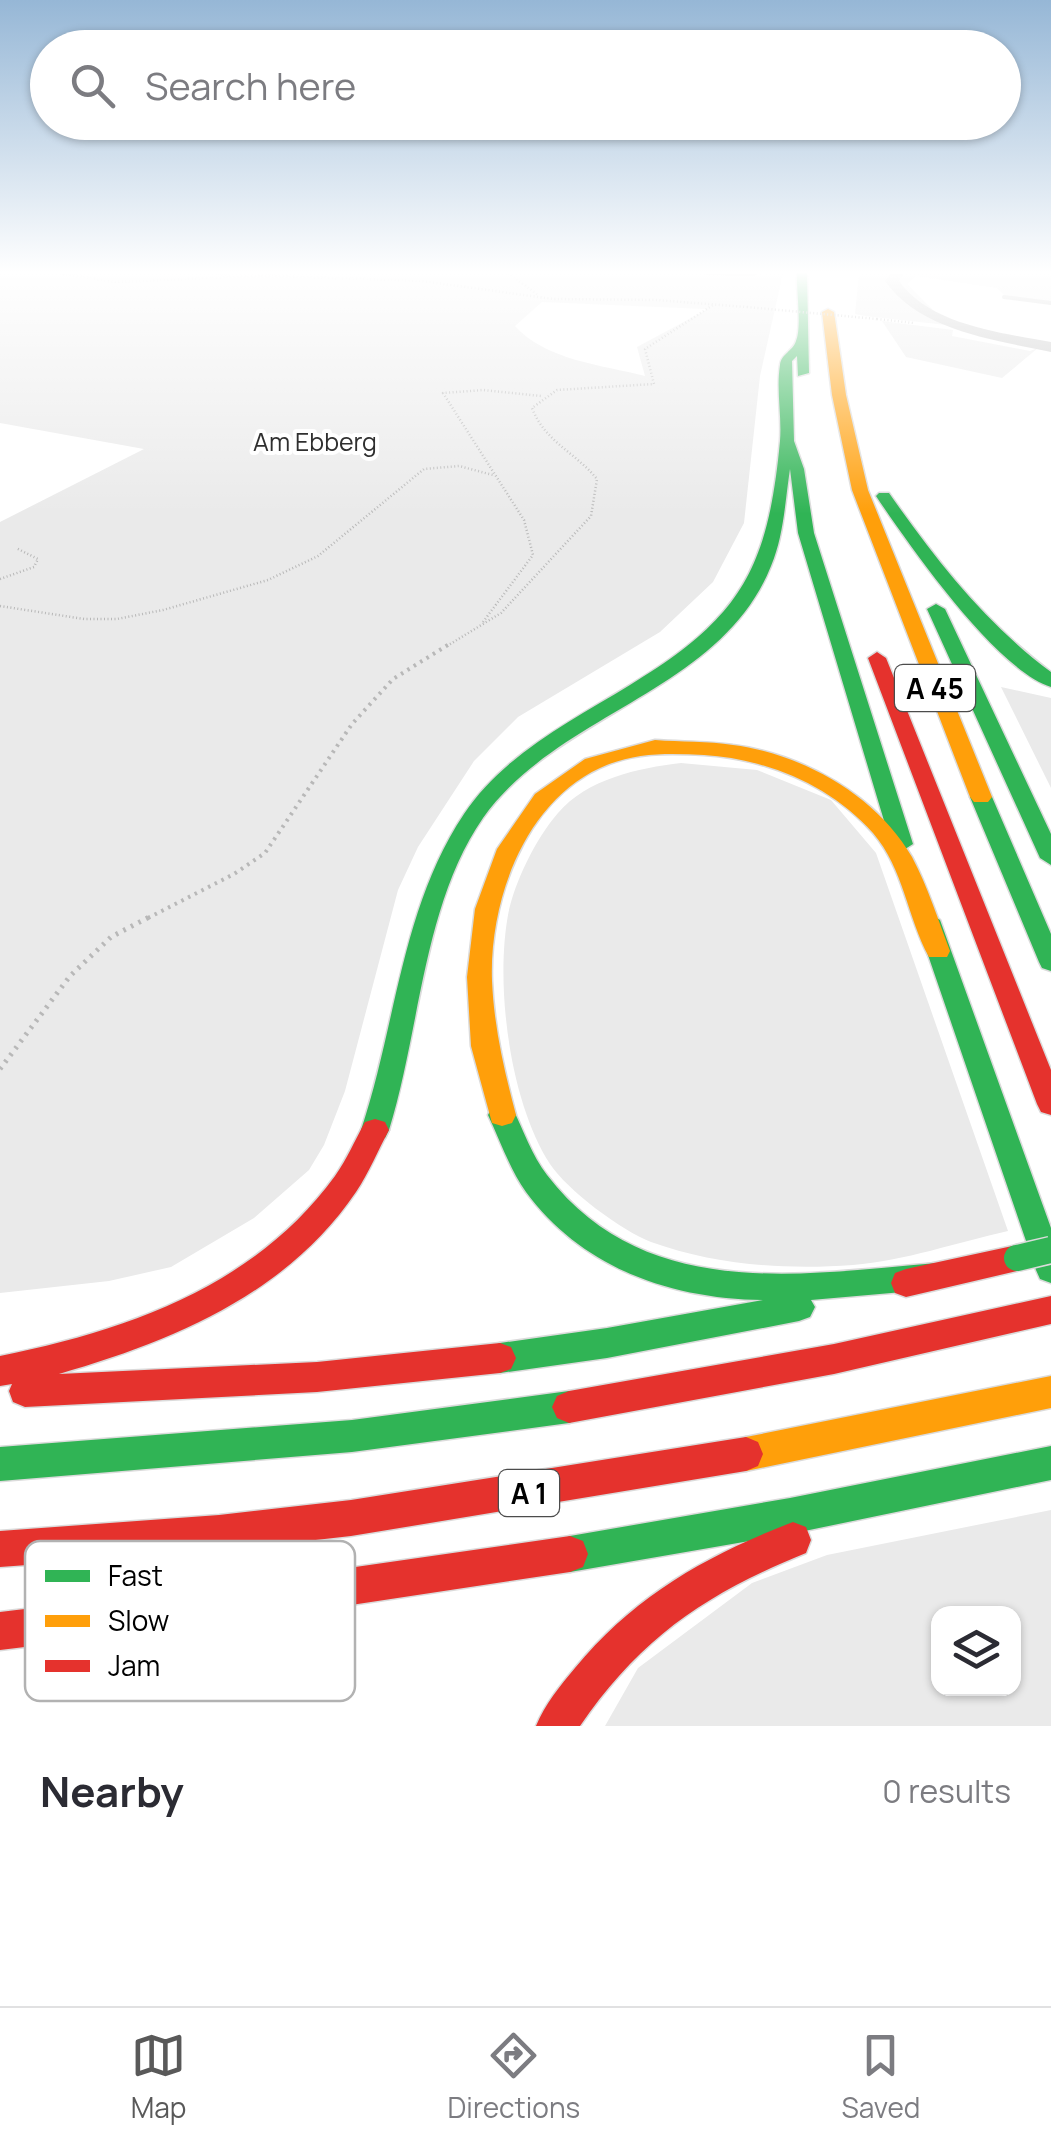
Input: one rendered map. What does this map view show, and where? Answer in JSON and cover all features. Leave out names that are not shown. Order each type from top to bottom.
[{"type":"highway","points":[[0,1371],[131,1342],[190,1316],[283,1254],[348,1184],[388,1094],[436,890],[472,816],[524,760],[551,739],[694,650],[741,604],[756,582],[772,541],[787,442],[786,360],[792,354]]},
{"type":"highway","points":[[803,354],[811,416]]},
{"type":"highway","name":"A 45","points":[[833,354],[860,490],[942,704],[1051,962]]},
{"type":"highway","name":"A 45","points":[[843,354],[850,395],[882,492]]},
{"type":"highway","points":[[787,442],[796,469],[806,534],[831,622],[938,951],[1051,1270]]},
{"type":"highway","points":[[882,492],[932,571],[983,630],[1051,681]]},
{"type":"highway","points":[[882,492],[1051,858]]},
{"type":"highway","name":"A 45","points":[[868,630],[932,808],[1051,1104]]},
{"type":"highway","points":[[937,1276],[760,1288],[669,1277],[624,1260],[583,1234],[553,1205],[513,1148],[494,1102],[482,1051],[479,980],[484,916],[499,868],[520,825],[538,802],[571,775],[604,759],[676,746],[761,754],[804,770],[846,794],[891,843],[938,951]]},
{"type":"highway","points":[[0,1391],[253,1382],[453,1365],[696,1328],[1051,1250]]},
{"type":"highway","points":[[0,1464],[250,1446],[486,1420],[866,1354],[1043,1312]]},
{"type":"highway","name":"A 1","points":[[104,1541],[247,1530],[484,1500],[681,1468],[1051,1392]]},
{"type":"highway","points":[[355,1588],[497,1568],[931,1489],[1051,1463]]},
{"type":"highway","points":[[556,1726],[584,1680],[612,1645],[645,1615],[682,1590],[726,1566],[931,1489]]},
{"type":"highway","name":"A 1","points":[[0,1549],[25,1547]]},
{"type":"highway","points":[[0,1631],[25,1628]]},
{"type":"path","points":[[480,625],[533,555],[524,520],[443,393],[483,390],[541,396],[566,389],[620,390],[654,384],[647,354]]},
{"type":"path","points":[[0,1069],[70,976],[110,937],[234,874],[265,853],[352,724],[392,679],[501,613],[592,516],[599,488],[592,470],[554,443],[539,426],[532,408],[541,396]]},
{"type":"path","points":[[0,606],[84,619],[164,610],[268,580],[318,556],[424,469],[458,466],[493,475]]},
{"type":"path","points":[[0,579],[34,567],[38,559],[16,548]]},
{"type":"green space","name":"Am Ebberg","points":[[0,354],[557,354],[645,376],[639,354],[765,354],[744,523],[713,582],[660,632],[518,717],[474,761],[418,847],[398,890],[345,1091],[324,1145],[309,1170],[254,1218],[171,1267],[109,1281],[0,1293],[0,522],[144,449],[0,423]]},
{"type":"green space","points":[[904,354],[1031,354],[1002,378]]},
{"type":"green space","points":[[1001,687],[1051,698],[1051,788]]},
{"type":"green space","points":[[681,763],[757,770],[831,800],[876,853],[1008,1231],[872,1263],[802,1267],[725,1261],[639,1237],[582,1197],[550,1164],[525,1109],[509,1043],[504,944],[515,889],[542,835],[570,801],[614,777]]},
{"type":"green space","points":[[1051,1510],[1051,1726],[605,1726],[638,1668],[752,1583],[827,1555]]},
{"type":"traffic: fast","points":[[792,354],[786,361],[787,441],[797,469],[806,533],[902,844]]},
{"type":"traffic: fast","points":[[803,354],[803,373]]},
{"type":"traffic: fast","points":[[375,1130],[398,1051],[425,928],[453,850],[474,815],[504,780],[540,750],[660,676],[730,618],[764,565],[787,441]]},
{"type":"traffic: fast","points":[[884,496],[958,597],[1025,662],[1051,681]]},
{"type":"traffic: fast","points":[[936,609],[1051,858]]},
{"type":"traffic: fast","points":[[981,797],[1051,962]]},
{"type":"traffic: fast","points":[[928,920],[1051,1270]]},
{"type":"traffic: fast","points":[[502,1115],[534,1181],[576,1228],[626,1260],[682,1278],[742,1286],[806,1286],[937,1276]]},
{"type":"traffic: fast","points":[[1017,1258],[1051,1250]]},
{"type":"traffic: fast","points":[[500,1358],[607,1343],[799,1307]]},
{"type":"traffic: fast","points":[[0,1464],[352,1436],[569,1407]]},
{"type":"traffic: fast","points":[[570,1554],[790,1516],[1051,1463]]},
{"type":"traffic: slow","points":[[834,354],[860,490],[981,797]]},
{"type":"traffic: slow","points":[[502,1115],[484,1046],[479,977],[487,909],[508,849],[543,799],[592,763],[655,746],[734,751],[813,778],[865,813],[890,841],[914,886],[938,951]]},
{"type":"traffic: slow","points":[[746,1454],[1051,1392]]},
{"type":"traffic: jam","points":[[877,658],[1051,1104]]},
{"type":"traffic: jam","points":[[0,1371],[113,1344],[220,1297],[268,1265],[310,1227],[347,1182],[375,1130]]},
{"type":"traffic: jam","points":[[906,1283],[1017,1258]]},
{"type":"traffic: jam","points":[[569,1407],[834,1359],[1051,1310]]},
{"type":"traffic: jam","points":[[25,1391],[317,1377],[500,1358]]},
{"type":"traffic: jam","points":[[110,1541],[351,1518],[746,1454]]},
{"type":"traffic: jam","points":[[556,1726],[605,1662],[658,1611],[719,1572],[793,1540]]},
{"type":"traffic: jam","points":[[0,1549],[25,1547]]},
{"type":"traffic: jam","points":[[355,1586],[570,1554]]},
{"type":"traffic: jam","points":[[0,1631],[25,1628]]}]
